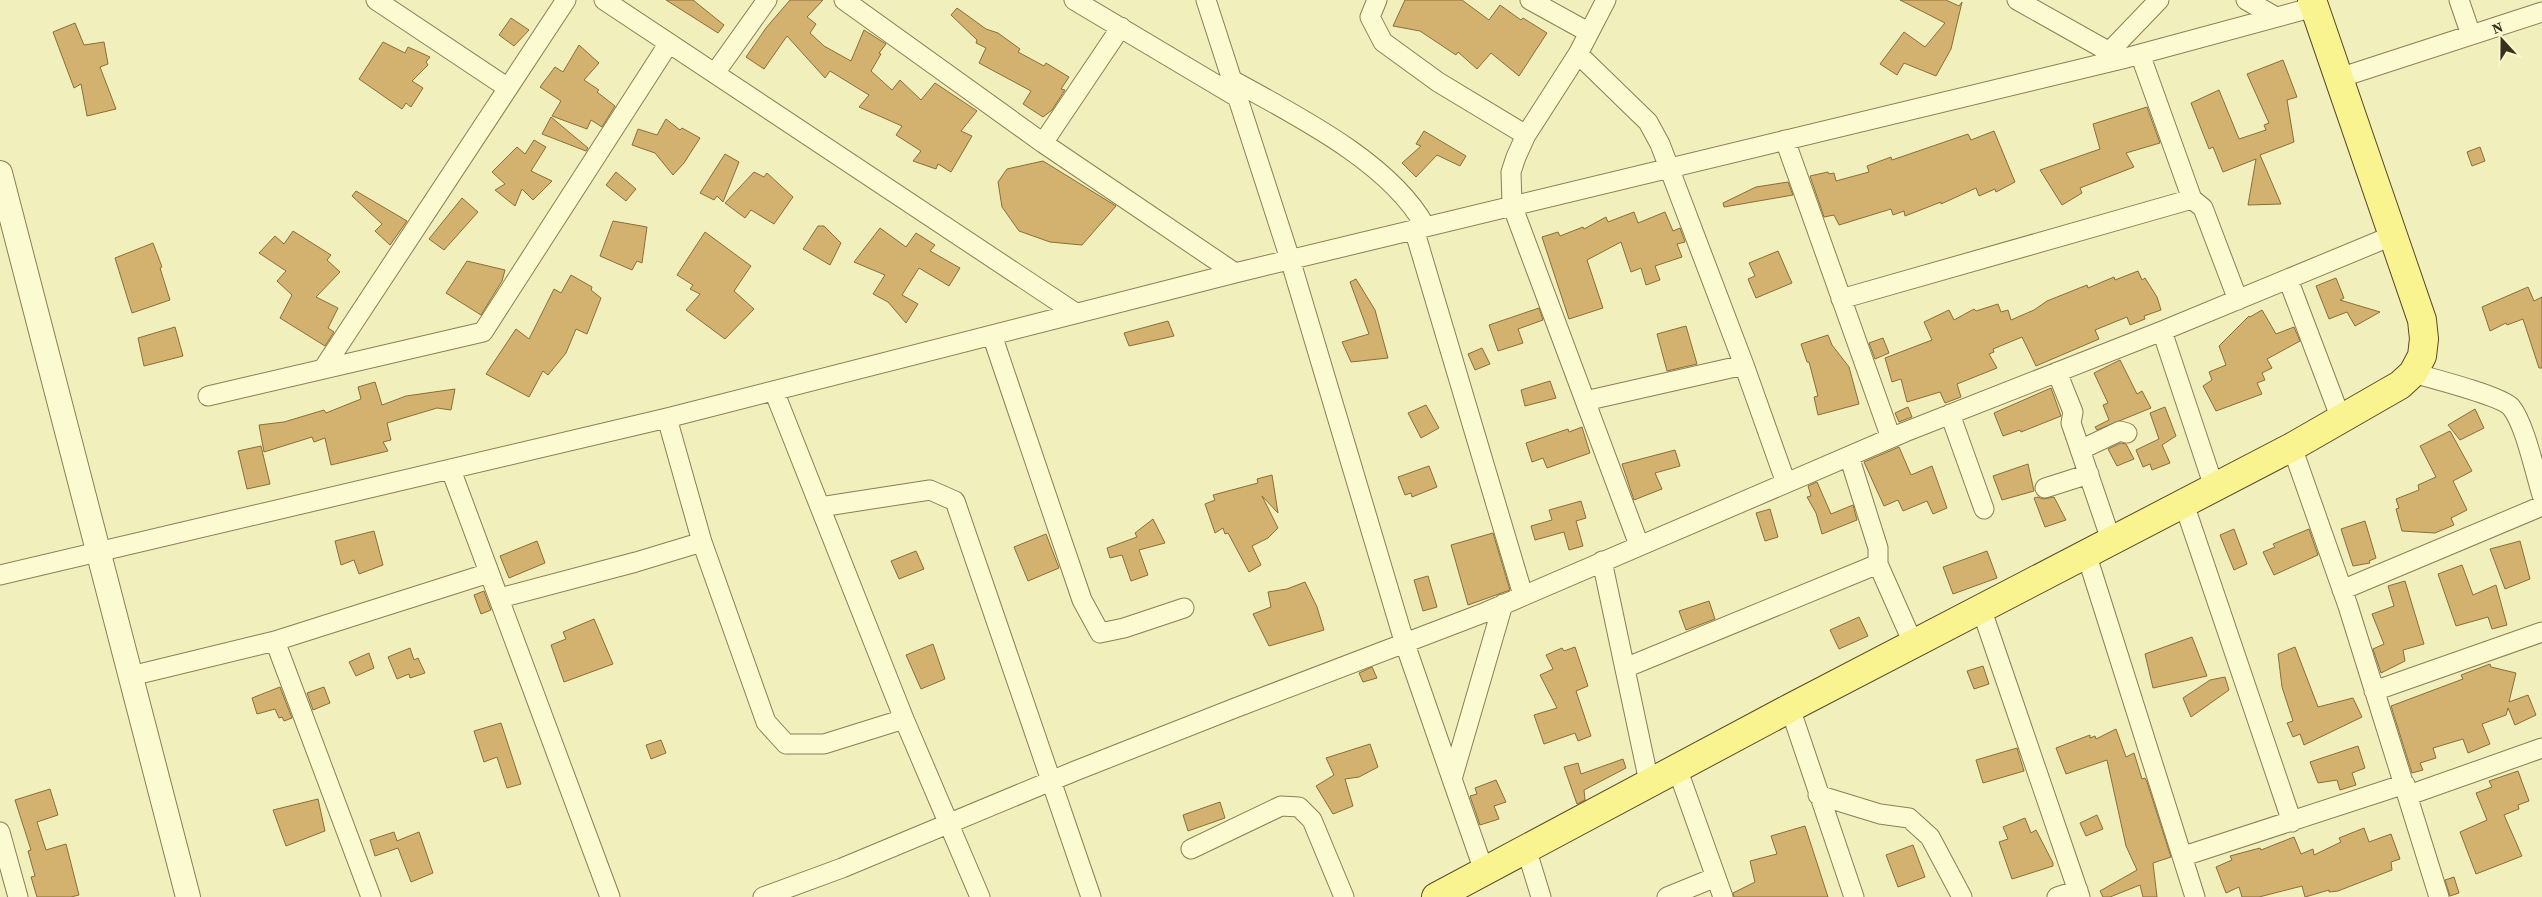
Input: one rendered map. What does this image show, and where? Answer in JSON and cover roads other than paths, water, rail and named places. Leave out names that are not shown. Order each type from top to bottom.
[{"type":"main road","points":[[1436,897],[1913,643],[2292,447],[2400,385],[2413,372],[2422,356],[2424,339],[2422,320],[2313,3]]},
{"type":"street","points":[[376,0],[508,88]]},
{"type":"street","points":[[323,369],[566,0]]},
{"type":"street","points":[[604,0],[1074,312]]},
{"type":"street","points":[[715,73],[767,0]]},
{"type":"street","points":[[844,0],[1043,143],[1235,272]]},
{"type":"street","points":[[1074,0],[1121,28],[1235,88],[1303,120],[1370,166],[1415,208],[1523,595]]},
{"type":"street","points":[[1206,0],[1290,259],[1404,641],[1484,871]]},
{"type":"street","points":[[1377,0],[1370,16],[1383,42],[1438,82],[1526,135]]},
{"type":"street","points":[[1530,0],[1588,32]]},
{"type":"street","points":[[1606,0],[1578,54],[1526,135],[1511,172],[1512,205],[1639,546]]},
{"type":"street","points":[[2017,0],[2115,56]]},
{"type":"street","points":[[2115,56],[2159,0]]},
{"type":"street","points":[[2246,0],[2276,17]]},
{"type":"street","points":[[2459,0],[2471,35]]},
{"type":"street","points":[[0,575],[667,418],[1235,272],[1512,205],[1669,170],[2115,56],[2140,54],[2276,17],[2313,3]]},
{"type":"street","points":[[2339,78],[2542,12]]},
{"type":"street","points":[[1043,143],[1121,28]]},
{"type":"street","points":[[208,396],[483,332],[669,42]]},
{"type":"street","points":[[1578,54],[1648,122],[1669,170],[1744,366],[1786,483]]},
{"type":"street","points":[[2140,54],[2192,199],[2203,208],[2238,300]]},
{"type":"street","points":[[1785,140],[1891,438]]},
{"type":"street","points":[[0,173],[188,897]]},
{"type":"street","points":[[1841,299],[2192,199]]},
{"type":"street","points":[[763,897],[842,868],[1404,641],[1503,604],[1891,438],[2162,332],[2394,235]]},
{"type":"street","points":[[2288,279],[2341,419]]},
{"type":"street","points":[[2162,332],[2214,487]]},
{"type":"street","points":[[992,335],[1082,600],[1100,633],[1124,628],[1184,608]]},
{"type":"street","points":[[1585,401],[1744,366]]},
{"type":"street","points":[[2057,372],[2073,412],[2071,423],[2111,540]]},
{"type":"street","points":[[2413,372],[2494,398],[2510,406],[2521,427],[2542,495]]},
{"type":"street","points":[[774,391],[904,719],[980,897]]},
{"type":"street","points":[[1950,414],[1984,509]]},
{"type":"street","points":[[667,418],[702,542],[766,722],[786,744],[824,744],[904,719]]},
{"type":"street","points":[[2080,450],[2120,431],[2127,433]]},
{"type":"street","points":[[2292,447],[2342,590],[2407,789],[2439,897]]},
{"type":"street","points":[[1849,456],[1878,548],[1878,564],[1913,643]]},
{"type":"street","points":[[451,470],[610,897]]},
{"type":"street","points":[[2045,488],[2088,474]]},
{"type":"street","points":[[820,507],[930,490],[955,501],[1092,897]]},
{"type":"street","points":[[2184,504],[2292,822]]},
{"type":"street","points":[[2342,590],[2542,506]]},
{"type":"street","points":[[500,598],[636,562],[702,542]]},
{"type":"street","points":[[2086,553],[2184,856],[2195,897]]},
{"type":"street","points":[[1602,561],[1649,782]]},
{"type":"street","points":[[1625,668],[1878,564]]},
{"type":"street","points":[[131,676],[275,641],[489,573]]},
{"type":"street","points":[[1452,779],[1503,604]]},
{"type":"street","points":[[1981,608],[2079,893],[2057,897]]},
{"type":"street","points":[[2374,691],[2542,632]]},
{"type":"street","points":[[275,641],[371,897]]},
{"type":"street","points":[[1790,708],[1854,897]]},
{"type":"street","points":[[2184,856],[2542,748]]},
{"type":"street","points":[[1677,768],[1723,897]]},
{"type":"street","points":[[1818,795],[1880,814],[1909,818],[1930,837],[1962,897]]},
{"type":"street","points":[[1191,849],[1281,806],[1299,807],[1312,820],[1344,897]]},
{"type":"street","points":[[0,832],[18,897]]},
{"type":"street","points":[[1526,848],[1540,897]]},
{"type":"street","points":[[1667,897],[1716,876]]}]
